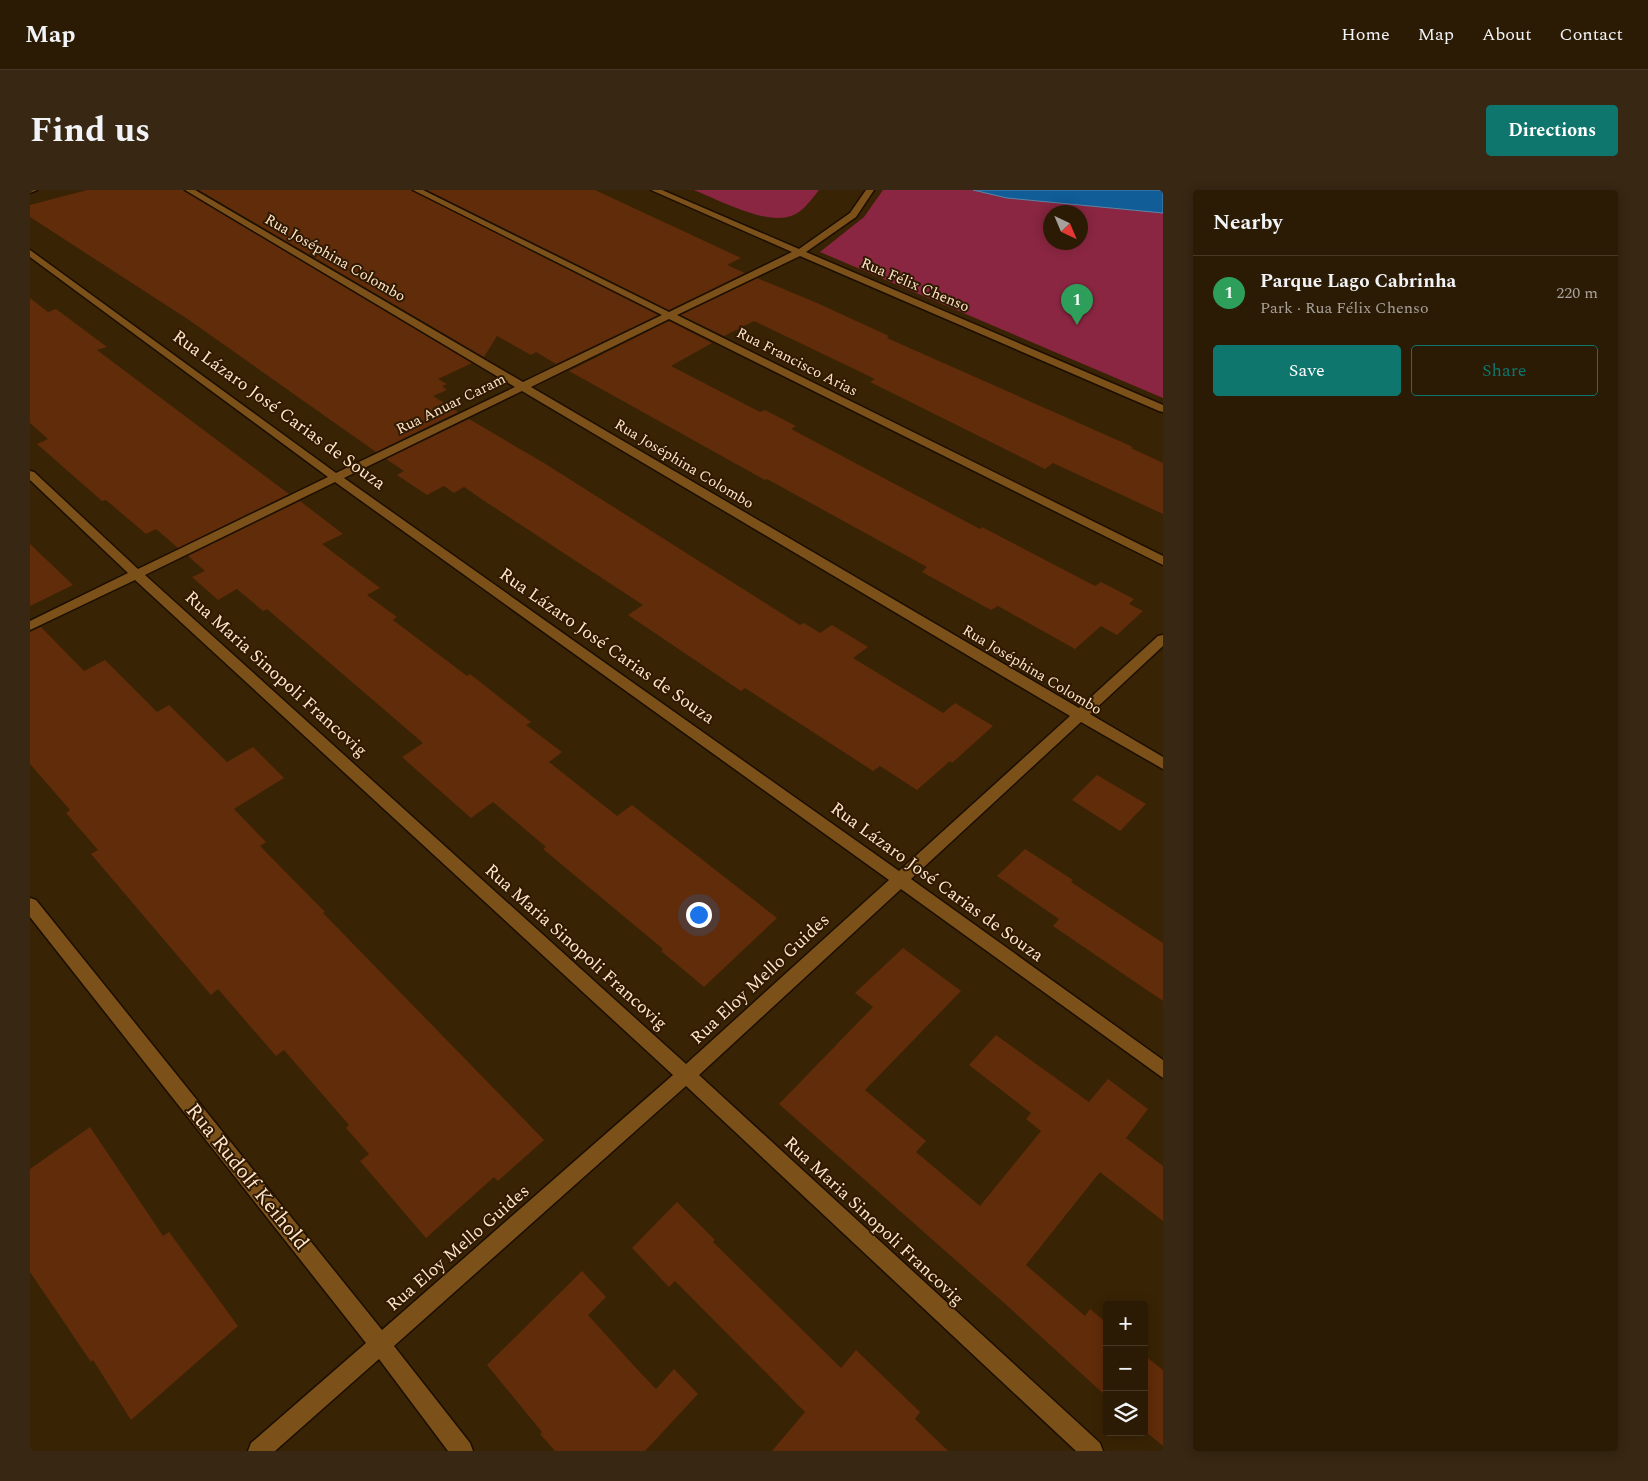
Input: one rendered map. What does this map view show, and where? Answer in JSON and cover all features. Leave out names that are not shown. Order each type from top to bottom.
[{"type":"street","name":"Rua Joséphina Colombo","points":[[188,190],[524,386],[1163,764]]},
{"type":"street","name":"Rua Francisco Arias","points":[[417,190],[1163,561]]},
{"type":"street","name":"Rua Félix Chenso","points":[[655,190],[1163,409]]},
{"type":"street","name":"Rua Anuar Caram","points":[[30,626],[800,252],[853,215],[870,190]]},
{"type":"street","name":"Rua Lázaro José Carias de Souza","points":[[30,253],[336,477],[1163,1070]]},
{"type":"street","name":"Rua Maria Sinopoli Francovig","points":[[30,474],[136,574],[686,1074],[1092,1451]]},
{"type":"street","name":"Rua Eloy Mello Guides","points":[[259,1451],[686,1074],[1163,640]]},
{"type":"street","name":"Rua Rudolf Keihold","points":[[30,906],[380,1344],[462,1451]]},
{"type":"shaded area","points":[[694,190],[819,190],[799,212],[780,218],[742,210]]},
{"type":"shaded area","points":[[883,190],[1163,190],[1163,398],[820,252],[864,217]]},
{"type":"water","points":[[973,190],[1163,190],[1163,213],[1088,205],[1007,198]]},
{"type":"building","points":[[87,190],[183,190],[472,363],[438,379],[447,384],[442,386],[447,390],[433,396],[458,412],[376,452],[189,320],[30,217],[30,205]]},
{"type":"building","points":[[199,190],[411,190],[658,315],[556,364],[536,352],[531,355],[497,336],[484,357]]},
{"type":"building","points":[[427,190],[595,190],[741,258],[727,265],[745,273],[669,310]]},
{"type":"building","points":[[757,278],[817,303],[889,336],[887,338],[1133,447],[1131,448],[1163,463],[1163,514],[1053,463],[1045,469],[870,382],[875,379],[754,321],[724,336],[681,315]]},
{"type":"building","points":[[30,298],[48,312],[56,309],[107,347],[97,350],[289,494],[178,548],[156,529],[146,534],[106,500],[102,501],[37,444],[48,439],[30,423]]},
{"type":"building","points":[[669,321],[712,343],[671,366],[760,412],[765,410],[796,426],[791,429],[980,529],[982,527],[1095,586],[1101,582],[1134,599],[1129,604],[1143,611],[1117,635],[1101,626],[1075,649],[998,606],[991,610],[922,572],[927,567],[569,371]]},
{"type":"building","points":[[469,419],[544,463],[800,625],[804,623],[820,633],[832,625],[868,647],[853,658],[943,713],[955,703],[993,726],[952,763],[950,761],[917,790],[880,766],[873,771],[745,688],[741,691],[628,615],[643,605],[464,487],[454,493],[444,486],[427,495],[397,475],[404,471],[386,459]]},
{"type":"building","points":[[300,501],[343,534],[322,544],[380,588],[367,595],[397,617],[393,620],[467,676],[470,674],[531,722],[526,725],[562,752],[549,762],[617,816],[632,805],[777,918],[704,987],[661,951],[663,949],[543,849],[546,847],[493,802],[471,818],[402,757],[423,743],[267,609],[263,611],[237,589],[218,600],[192,577],[205,571],[188,556]]},
{"type":"building","points":[[30,544],[73,585],[30,606]]},
{"type":"building","points":[[41,627],[84,671],[105,660],[157,712],[169,705],[227,762],[253,747],[284,778],[234,809],[266,842],[260,846],[544,1140],[498,1181],[494,1177],[426,1238],[360,1161],[369,1154],[346,1128],[349,1125],[284,1050],[276,1056],[218,989],[211,995],[91,854],[98,850],[66,813],[70,810],[30,764],[30,632]]},
{"type":"building","points":[[1097,775],[1146,804],[1120,831],[1072,800]]},
{"type":"building","points":[[1025,849],[1163,943],[1163,1001],[1053,926],[1059,919],[997,876]]},
{"type":"building","points":[[903,948],[961,991],[865,1090],[926,1141],[916,1152],[980,1206],[1041,1131],[1026,1119],[1031,1113],[969,1065],[996,1035],[1089,1102],[1108,1079],[1148,1109],[1126,1138],[1163,1166],[1163,1221],[1100,1172],[1026,1265],[1085,1316],[1090,1309],[1103,1320],[1103,1393],[1012,1310],[779,1104],[873,1007],[855,993]]},
{"type":"building","points":[[90,1127],[163,1236],[169,1232],[238,1326],[131,1420],[93,1360],[91,1362],[30,1272],[30,1169]]},
{"type":"building","points":[[677,1202],[715,1240],[713,1242],[841,1368],[856,1350],[920,1412],[915,1419],[948,1451],[772,1451],[805,1412],[675,1281],[669,1287],[632,1248]]},
{"type":"building","points":[[582,1271],[606,1297],[588,1315],[636,1368],[656,1389],[674,1369],[698,1394],[645,1451],[555,1451],[540,1434],[542,1432],[487,1365]]},
{"type":"building","points":[[1148,1358],[1163,1370],[1163,1446],[1148,1433]]},
{"type":"place","name":"Parque Lago Cabrinha","points":[[1077,325]]}]
